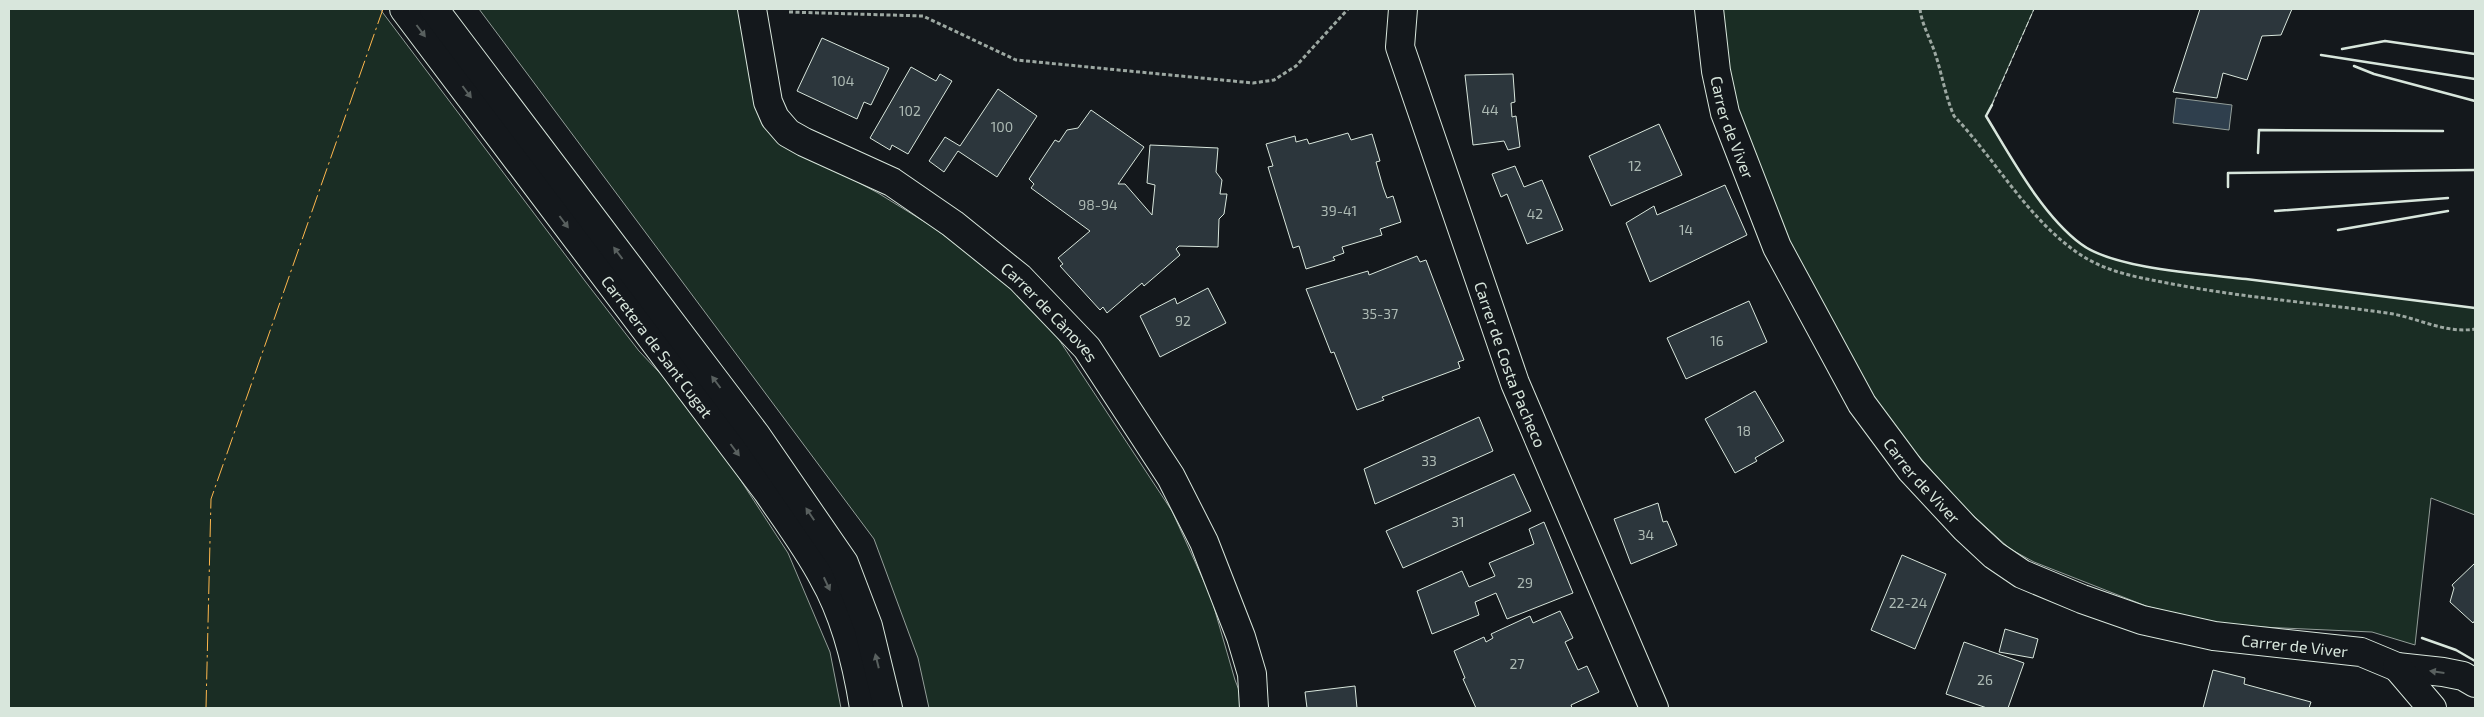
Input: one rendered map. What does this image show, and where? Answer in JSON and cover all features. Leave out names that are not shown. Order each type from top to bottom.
[{"type":"street","name":"Carretera de Sant Cugat","points":[[404,9],[767,491],[805,548],[824,578],[841,615],[859,674],[864,708]]},
{"type":"street","name":"Carretera de Sant Cugat","points":[[434,9],[756,435],[844,563],[868,626],[888,708]]},
{"type":"street","name":"Carrer de Cànoves","points":[[752,9],[762,82],[775,118],[788,133],[892,182],[953,224],[1020,278],[1087,348],[1171,478],[1204,542],[1241,637],[1252,674],[1254,708]]},
{"type":"street","name":"Carrer de Costa Pacheco","points":[[1403,9],[1400,47],[1515,383],[1654,708]]},
{"type":"street","name":"Carrer de Viver","points":[[1709,9],[1716,70],[1725,113],[1776,247],[1862,404],[1911,470],[1965,528],[1994,555],[2022,574],[2082,599],[2142,620],[2214,636],[2361,652],[2397,667]]},
{"type":"street","points":[[2397,667],[2463,676],[2475,683]]},
{"type":"street","points":[[2397,667],[2432,708]]},
{"type":"path","points":[[780,12],[923,16],[1016,60],[1254,83],[1274,80],[1296,66],[1348,9]]},
{"type":"path","points":[[1920,9],[1921,21],[1935,52],[1946,97],[1954,116],[2052,231],[2074,251],[2102,268],[2131,276],[2226,294],[2390,313],[2439,328],[2462,331],[2475,329]]},
{"type":"green space","points":[[9,9],[380,9],[639,351],[695,410],[788,553],[830,652],[841,708],[9,708]]},
{"type":"green space","points":[[479,9],[750,9],[798,150],[878,193],[933,227],[1002,280],[1048,323],[1172,511],[1211,597],[1235,680],[1246,708],[929,708],[918,658],[874,539]]},
{"type":"green space","points":[[1721,9],[2034,9],[1986,117],[2040,202],[2053,218],[2081,244],[2115,259],[2160,269],[2475,308],[2475,515],[2431,498],[2415,645],[2372,632],[2216,625],[2146,606],[2034,562],[2010,549],[1965,508],[1899,434],[1839,344],[1788,244],[1736,114],[1721,26]]},
{"type":"water","points":[[2176,98],[2232,105],[2229,130],[2173,123]]},
{"type":"building","points":[[2200,9],[2292,9],[2281,35],[2262,36],[2247,80],[2223,73],[2217,98],[2173,92]]},
{"type":"building","points":[[822,38],[889,68],[871,105],[864,102],[857,119],[797,91]]},
{"type":"building","points":[[911,67],[936,81],[940,74],[952,81],[908,154],[892,145],[890,150],[870,138]]},
{"type":"building","points":[[1513,74],[1515,102],[1511,103],[1512,117],[1516,116],[1520,147],[1508,150],[1504,141],[1473,145],[1465,75]]},
{"type":"building","points":[[998,89],[1037,116],[997,177],[958,151],[944,172],[929,161],[945,137],[960,146]]},
{"type":"building","points":[[1091,110],[1144,147],[1118,184],[1125,184],[1152,215],[1155,185],[1147,183],[1150,145],[1218,148],[1216,172],[1222,180],[1220,194],[1227,194],[1224,214],[1219,219],[1218,247],[1179,246],[1176,249],[1180,255],[1144,286],[1142,283],[1107,313],[1103,307],[1100,310],[1060,266],[1063,264],[1058,258],[1090,231],[1031,188],[1034,184],[1029,179],[1055,140],[1059,142],[1067,130],[1078,128]]},
{"type":"building","points":[[1659,124],[1682,175],[1611,206],[1589,156]]},
{"type":"building","points":[[1348,133],[1351,140],[1372,134],[1380,161],[1376,162],[1383,187],[1387,198],[1393,196],[1401,222],[1380,229],[1382,235],[1342,247],[1344,253],[1333,257],[1335,260],[1306,269],[1299,246],[1293,248],[1268,167],[1273,166],[1266,144],[1295,136],[1296,142],[1307,139],[1309,144]]},
{"type":"building","points":[[1515,166],[1524,187],[1542,180],[1563,230],[1527,244],[1507,194],[1501,197],[1492,174]]},
{"type":"building","points":[[1725,185],[1747,235],[1650,282],[1626,223],[1654,206],[1657,215]]},
{"type":"building","points":[[1417,256],[1420,262],[1426,260],[1464,360],[1458,362],[1460,368],[1382,397],[1384,400],[1357,410],[1334,352],[1331,353],[1306,289],[1368,271],[1369,275]]},
{"type":"building","points":[[1208,288],[1226,323],[1160,357],[1140,316],[1175,298],[1177,304]]},
{"type":"building","points":[[1749,301],[1767,342],[1686,379],[1667,338]]},
{"type":"building","points":[[1755,391],[1784,441],[1755,458],[1757,461],[1735,473],[1705,419]]},
{"type":"building","points":[[1479,417],[1493,451],[1375,504],[1364,469]]},
{"type":"building","points":[[1514,474],[1531,511],[1403,568],[1386,531]]},
{"type":"building","points":[[1658,503],[1663,522],[1667,521],[1677,545],[1631,564],[1614,519]]},
{"type":"building","points":[[1544,522],[1573,593],[1507,619],[1496,593],[1475,602],[1479,615],[1432,634],[1417,591],[1462,571],[1469,587],[1495,576],[1489,563],[1534,544],[1529,529]]},
{"type":"building","points":[[1902,555],[1946,574],[1915,649],[1871,630]]},
{"type":"building","points":[[2475,563],[2475,620],[2473,623],[2450,602],[2454,588],[2452,585]]},
{"type":"building","points":[[1560,611],[1573,638],[1565,642],[1578,670],[1587,666],[1599,692],[1571,705],[1572,708],[1476,708],[1463,679],[1465,678],[1454,651],[1484,637],[1486,642],[1493,638],[1491,634],[1530,616],[1533,623]]},
{"type":"building","points":[[2005,629],[2038,639],[2033,658],[1999,652]]},
{"type":"building","points":[[1964,642],[2024,663],[2008,708],[1987,708],[1946,694]]},
{"type":"building","points":[[2213,670],[2245,678],[2244,684],[2311,702],[2309,708],[2203,708]]},
{"type":"building","points":[[1355,686],[1357,708],[1307,708],[1305,692]]},
{"type":"fence","points":[[1992,105],[2034,9]]},
{"type":"wall","points":[[2342,49],[2385,41],[2475,54]]},
{"type":"wall","points":[[2321,55],[2475,79]]},
{"type":"wall","points":[[2354,66],[2374,74],[2475,101]]},
{"type":"wall","points":[[1992,105],[1986,116],[2040,202],[2067,232],[2081,244],[2096,252],[2136,265],[2160,269],[2475,308]]},
{"type":"wall","points":[[2258,153],[2259,130],[2443,131]]},
{"type":"wall","points":[[2228,187],[2228,173],[2475,170]]},
{"type":"wall","points":[[2275,211],[2448,198]]},
{"type":"wall","points":[[2338,230],[2448,211]]},
{"type":"wall","points":[[2422,638],[2456,650],[2475,661]]},
{"type":"power","points":[[206,708],[211,499],[383,9]]}]
